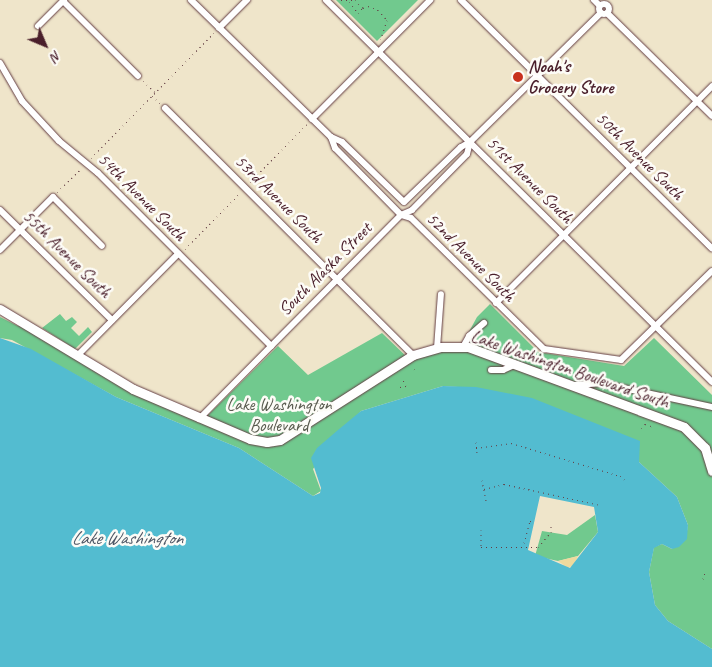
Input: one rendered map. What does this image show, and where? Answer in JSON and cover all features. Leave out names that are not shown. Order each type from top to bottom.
[{"type":"main road","name":"Lake Washington Boulevard South","points":[[0,309],[133,388],[239,436],[274,442],[413,355],[437,348],[462,347],[574,385],[684,427],[705,448],[712,471]]},
{"type":"street","name":"52nd Avenue South","points":[[191,0],[217,30],[310,122],[331,137],[342,142],[401,201]]},
{"type":"street","points":[[217,30],[247,0]]},
{"type":"street","name":"51st Avenue South","points":[[326,0],[712,382]]},
{"type":"street","points":[[310,122],[430,0]]},
{"type":"street","name":"50th Avenue South","points":[[461,0],[712,248]]},
{"type":"street","points":[[594,0],[712,116]]},
{"type":"street","name":"South Alaska Street","points":[[401,201],[407,201],[461,147],[470,142],[613,0]]},
{"type":"street","points":[[38,26],[64,1],[139,77]]},
{"type":"street","name":"54th Avenue South","points":[[0,63],[22,101],[59,141],[92,168],[271,346]]},
{"type":"street","points":[[496,303],[712,86]]},
{"type":"street","name":"53rd Avenue South","points":[[164,107],[338,278],[413,355]]},
{"type":"street","name":"52nd Avenue South","points":[[331,137],[336,148],[400,214],[411,218],[544,349],[612,361],[626,357],[656,327]]},
{"type":"street","name":"South Alaska Street","points":[[199,419],[400,214],[412,210],[467,154],[470,142]]},
{"type":"street","points":[[0,250],[54,196],[102,246]]},
{"type":"street","name":"55th Avenue South","points":[[0,210],[112,320]]},
{"type":"street","points":[[77,356],[178,254]]},
{"type":"street","points":[[656,327],[712,271]]},
{"type":"street","points":[[437,348],[441,294]]},
{"type":"street","points":[[462,347],[469,336],[484,323]]},
{"type":"street","points":[[491,370],[503,370],[514,365]]},
{"type":"street","points":[[574,385],[600,382],[712,407]]},
{"type":"path","points":[[341,0],[349,2],[354,0],[363,8]]},
{"type":"path","points":[[349,2],[358,13],[363,8],[372,7],[387,20],[380,34],[382,40]]},
{"type":"path","points":[[89,160],[217,30]]},
{"type":"path","points":[[139,77],[156,93]]},
{"type":"path","points":[[152,96],[164,107]]},
{"type":"path","points":[[250,182],[310,122]]},
{"type":"path","points":[[54,196],[83,166]]},
{"type":"path","points":[[184,249],[241,191]]},
{"type":"path","points":[[414,368],[416,372]]},
{"type":"path","points":[[400,387],[406,386],[403,380]]},
{"type":"path","points":[[640,428],[645,424],[650,426],[649,430]]},
{"type":"path","points":[[476,442],[477,454]]},
{"type":"path","points":[[476,448],[511,443],[620,476],[625,480]]},
{"type":"path","points":[[482,480],[486,501]]},
{"type":"path","points":[[484,489],[504,484],[600,505]]},
{"type":"path","points":[[524,543],[530,521],[535,522]]},
{"type":"path","points":[[481,530],[481,547],[538,548],[551,532],[551,525]]},
{"type":"path","points":[[704,579],[706,572]]},
{"type":"green space","points":[[336,0],[418,0],[377,41]]},
{"type":"green space","name":"Lake Washington Boulevard","points":[[490,304],[538,352],[624,366],[654,338],[712,395],[712,649],[668,621],[655,605],[649,572],[654,547],[662,544],[672,549],[687,531],[688,525],[677,497],[639,462],[458,387],[443,386],[361,411],[313,469],[321,491],[313,496],[239,448],[116,397],[12,340],[0,338],[0,317],[18,326],[21,325],[201,422],[278,346],[308,375],[382,333],[410,360],[443,351],[459,350],[477,317]]},
{"type":"green space","points":[[60,314],[66,321],[72,317],[77,322],[71,328],[79,336],[88,327],[92,332],[75,349],[42,328]]},
{"type":"green space","points":[[595,515],[598,532],[578,556],[558,561],[535,556],[542,531],[567,535]]},
{"type":"sand","points":[[578,556],[574,565],[568,568],[558,561]]},
{"type":"water","name":"Lake Washington","points":[[0,338],[31,349],[116,397],[239,448],[313,496],[320,493],[321,488],[311,458],[317,448],[338,430],[361,411],[443,386],[476,387],[532,398],[640,441],[639,462],[677,497],[688,525],[687,539],[679,547],[672,549],[662,544],[654,548],[649,572],[655,605],[668,621],[712,649],[712,667],[0,667]],"holes":[[[540,496],[594,507],[598,532],[570,568],[528,550]]]},
{"type":"place","name":"Noah's Grocery Store","points":[[518,77]]}]
